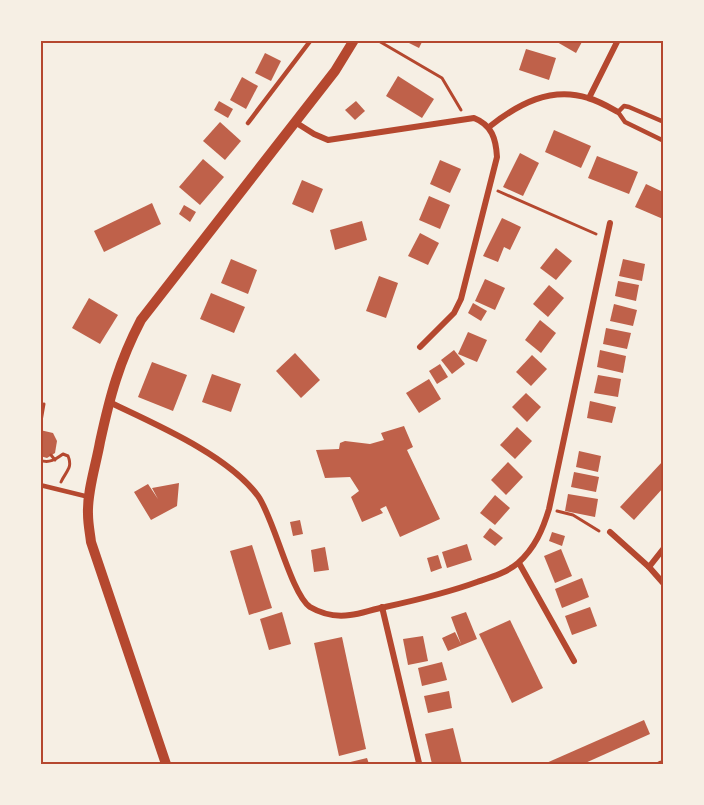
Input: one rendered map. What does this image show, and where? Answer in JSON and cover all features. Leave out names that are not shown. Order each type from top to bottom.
[{"type":"street","points":[[166,765],[91,542],[89,497],[108,402],[123,355],[141,320],[335,71],[354,40]]},
{"type":"street","points":[[589,98],[618,40]]},
{"type":"street","points":[[489,127],[507,112],[524,103],[554,93],[569,93],[589,98],[618,112]]},
{"type":"street","points":[[295,122],[328,140],[474,118],[489,127],[496,141],[497,157],[461,299],[454,313],[420,347]]},
{"type":"street","points":[[108,402],[159,426],[223,464],[243,479],[260,498],[297,587],[307,605],[319,612],[351,615],[444,594],[504,573],[519,563],[542,532],[610,223]]},
{"type":"street","points":[[610,532],[649,567],[663,584]]},
{"type":"street","points":[[649,567],[663,548]]},
{"type":"street","points":[[519,563],[574,661]]},
{"type":"street","points":[[382,607],[419,763]]},
{"type":"lane","points":[[248,123],[312,40]]},
{"type":"lane","points":[[663,122],[624,106],[618,112],[625,122],[663,141]]},
{"type":"lane","points":[[40,485],[89,497]]},
{"type":"path","points":[[377,40],[442,78],[466,119]]},
{"type":"path","points":[[490,187],[606,238]]},
{"type":"path","points":[[40,427],[44,404]]},
{"type":"path","points":[[40,460],[44,462],[55,460],[63,454],[68,456],[71,463],[60,484],[64,491]]},
{"type":"path","points":[[51,455],[55,460]]},
{"type":"path","points":[[562,512],[573,515],[597,530],[610,532]]},
{"type":"building","points":[[403,40],[423,40],[419,48]]},
{"type":"building","points":[[558,40],[583,40],[576,53],[557,42]]},
{"type":"building","points":[[526,49],[556,58],[549,80],[519,70]]},
{"type":"building","points":[[265,53],[281,61],[271,81],[255,73]]},
{"type":"building","points":[[398,76],[434,99],[422,118],[386,96]]},
{"type":"building","points":[[242,77],[258,86],[246,109],[230,100]]},
{"type":"building","points":[[219,101],[233,109],[228,118],[214,110]]},
{"type":"building","points":[[356,101],[365,111],[355,120],[345,110]]},
{"type":"building","points":[[220,122],[241,141],[225,160],[203,141]]},
{"type":"building","points":[[554,130],[591,146],[581,168],[545,152]]},
{"type":"building","points":[[520,153],[539,163],[523,196],[503,187]]},
{"type":"building","points":[[597,156],[638,172],[629,194],[588,178]]},
{"type":"building","points":[[203,159],[224,177],[200,205],[179,187]]},
{"type":"building","points":[[440,160],[461,169],[450,193],[430,184]]},
{"type":"building","points":[[302,180],[323,189],[313,213],[292,204]]},
{"type":"building","points":[[646,184],[663,192],[663,219],[635,207]]},
{"type":"building","points":[[429,196],[450,205],[440,229],[419,220]]},
{"type":"building","points":[[152,203],[161,224],[104,252],[94,231]]},
{"type":"building","points":[[184,205],[196,212],[190,222],[179,214]]},
{"type":"building","points":[[502,218],[521,227],[510,250],[504,247],[498,262],[483,256]]},
{"type":"building","points":[[362,221],[367,240],[335,250],[330,230]]},
{"type":"building","points":[[420,233],[439,243],[428,265],[408,256]]},
{"type":"building","points":[[556,248],[572,261],[556,280],[540,268]]},
{"type":"building","points":[[231,259],[257,270],[248,294],[221,283]]},
{"type":"building","points":[[623,259],[645,264],[642,281],[619,276]]},
{"type":"building","points":[[379,276],[398,283],[386,318],[366,311]]},
{"type":"building","points":[[485,279],[505,288],[495,310],[475,301]]},
{"type":"building","points":[[618,281],[639,285],[636,301],[615,296]]},
{"type":"building","points":[[549,285],[564,298],[548,317],[533,304]]},
{"type":"building","points":[[211,293],[245,307],[234,333],[200,319]]},
{"type":"building","points":[[89,298],[118,315],[100,344],[72,328]]},
{"type":"building","points":[[473,303],[487,311],[481,321],[468,313]]},
{"type":"building","points":[[614,304],[637,310],[633,326],[610,321]]},
{"type":"building","points":[[540,320],[556,333],[541,353],[525,340]]},
{"type":"building","points":[[606,328],[631,333],[627,349],[603,344]]},
{"type":"building","points":[[468,332],[487,340],[477,362],[458,354]]},
{"type":"building","points":[[454,350],[465,364],[452,374],[441,360]]},
{"type":"building","points":[[600,350],[626,356],[623,373],[597,367]]},
{"type":"building","points":[[295,353],[320,380],[301,398],[276,371]]},
{"type":"building","points":[[532,355],[547,369],[531,386],[516,372]]},
{"type":"building","points":[[152,362],[187,375],[173,411],[138,397]]},
{"type":"building","points":[[440,364],[448,377],[437,384],[429,371]]},
{"type":"building","points":[[212,374],[241,384],[231,412],[202,402]]},
{"type":"building","points":[[598,375],[621,379],[618,397],[594,393]]},
{"type":"building","points":[[429,379],[441,399],[419,413],[406,393]]},
{"type":"building","points":[[526,393],[541,407],[527,422],[512,407]]},
{"type":"building","points":[[590,401],[616,407],[612,423],[587,418]]},
{"type":"building","points":[[404,426],[413,447],[407,450],[440,519],[400,537],[386,506],[380,509],[383,513],[362,522],[351,497],[359,491],[350,477],[325,478],[316,450],[339,449],[340,443],[345,441],[370,444],[384,440],[381,433]]},
{"type":"building","points":[[517,427],[532,441],[515,459],[500,445]]},
{"type":"building","points":[[40,430],[53,433],[57,441],[55,453],[47,458],[40,456]]},
{"type":"building","points":[[579,451],[601,456],[598,472],[576,467]]},
{"type":"building","points":[[663,461],[663,488],[634,520],[620,507]]},
{"type":"building","points":[[508,462],[523,477],[506,495],[491,480]]},
{"type":"building","points":[[574,472],[599,477],[596,492],[571,487]]},
{"type":"building","points":[[179,483],[177,506],[151,520],[134,492],[148,484],[158,499],[152,488]]},
{"type":"building","points":[[568,494],[598,499],[595,517],[565,511]]},
{"type":"building","points":[[495,495],[510,508],[495,525],[480,513]]},
{"type":"building","points":[[300,520],[303,534],[293,536],[290,522]]},
{"type":"building","points":[[490,528],[503,538],[495,546],[483,537]]},
{"type":"building","points":[[552,532],[565,536],[562,546],[549,541]]},
{"type":"building","points":[[467,544],[472,560],[447,568],[442,552]]},
{"type":"building","points":[[252,545],[272,608],[249,615],[230,551]]},
{"type":"building","points":[[325,547],[329,570],[314,572],[311,550]]},
{"type":"building","points":[[561,549],[572,576],[555,583],[544,556]]},
{"type":"building","points":[[438,555],[442,568],[431,572],[427,558]]},
{"type":"building","points":[[582,578],[589,597],[562,608],[555,589]]},
{"type":"building","points":[[590,607],[597,626],[572,635],[565,616]]},
{"type":"building","points":[[282,612],[291,644],[269,650],[260,619]]},
{"type":"building","points":[[466,612],[477,639],[448,651],[442,638],[455,632],[461,644],[451,617]]},
{"type":"building","points":[[510,620],[543,688],[512,703],[479,634]]},
{"type":"building","points":[[423,636],[428,661],[408,665],[403,639]]},
{"type":"building","points":[[342,637],[366,749],[339,756],[314,643]]},
{"type":"building","points":[[442,662],[447,680],[422,686],[418,668]]},
{"type":"building","points":[[449,691],[452,708],[428,713],[424,696]]},
{"type":"building","points":[[644,720],[650,734],[583,764],[544,764]]},
{"type":"building","points":[[453,728],[462,764],[432,764],[425,734]]},
{"type":"building","points":[[367,758],[369,764],[342,764]]}]
